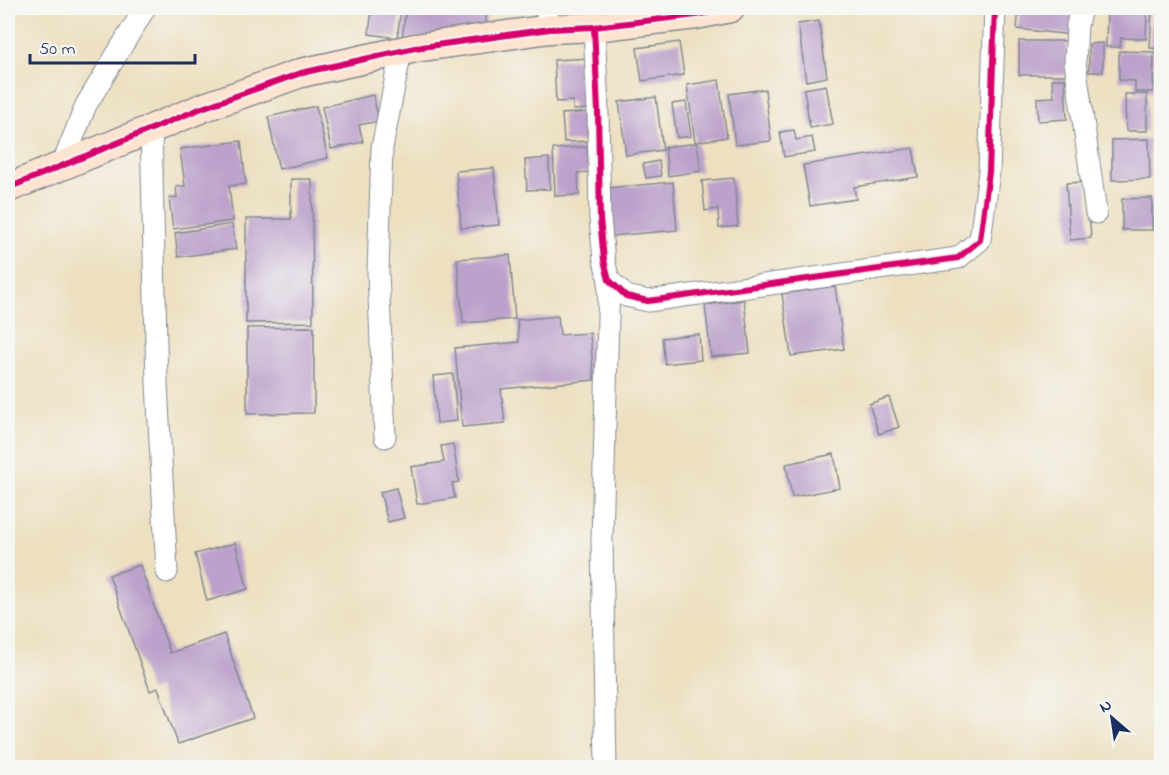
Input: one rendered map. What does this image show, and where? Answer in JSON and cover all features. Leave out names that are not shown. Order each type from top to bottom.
[{"type":"street","points":[[61,168],[86,105],[145,8]]},
{"type":"street","points":[[8,188],[202,108],[301,73],[548,18],[594,27],[696,15],[730,8]]},
{"type":"street","points":[[609,280],[626,296],[648,301],[958,258],[980,240],[989,172],[995,8]]},
{"type":"street","points":[[1081,8],[1077,25],[1075,62],[1096,213]]},
{"type":"street","points":[[594,27],[600,219],[604,260],[609,280],[602,540],[606,768]]},
{"type":"street","points":[[385,437],[378,272],[382,148],[401,51]]},
{"type":"street","points":[[151,129],[157,384],[167,572]]},
{"type":"building","points":[[372,8],[401,8],[397,38],[369,34]]},
{"type":"building","points":[[406,8],[486,8],[486,34],[402,39]]},
{"type":"building","points":[[580,8],[636,8],[636,9],[582,18]]},
{"type":"building","points":[[1019,8],[1075,8],[1072,35],[1017,29]]},
{"type":"building","points":[[1107,8],[1147,8],[1146,39],[1121,38],[1120,47],[1106,47]]},
{"type":"building","points":[[1152,8],[1162,8],[1162,49],[1150,48]]},
{"type":"building","points":[[819,21],[827,77],[806,81],[798,24]]},
{"type":"building","points":[[1019,41],[1067,41],[1067,75],[1019,75]]},
{"type":"building","points":[[679,42],[684,75],[642,81],[637,48]]},
{"type":"building","points":[[1103,43],[1103,72],[1089,72],[1089,44]]},
{"type":"building","points":[[1119,51],[1154,52],[1153,92],[1135,92],[1135,81],[1119,80]]},
{"type":"building","points":[[591,58],[594,109],[573,110],[573,101],[556,102],[554,60]]},
{"type":"building","points":[[1052,79],[1065,79],[1067,119],[1038,121],[1037,98],[1054,97]]},
{"type":"building","points":[[719,80],[727,137],[695,142],[687,85]]},
{"type":"building","points":[[826,85],[833,124],[810,128],[804,89]]},
{"type":"building","points":[[765,89],[771,141],[735,145],[729,94]]},
{"type":"building","points":[[1125,94],[1147,94],[1147,131],[1126,131]]},
{"type":"building","points":[[373,95],[379,121],[359,125],[363,142],[331,149],[322,107]]},
{"type":"building","points":[[656,97],[663,150],[626,155],[619,102]]},
{"type":"building","points":[[686,102],[691,136],[677,138],[672,104]]},
{"type":"building","points":[[316,106],[328,158],[279,169],[268,117]]},
{"type":"building","points":[[592,112],[593,141],[564,142],[562,114]]},
{"type":"building","points":[[794,130],[796,140],[812,137],[815,152],[784,157],[780,132]]},
{"type":"building","points":[[1149,139],[1150,179],[1112,180],[1112,140]]},
{"type":"building","points":[[241,141],[246,184],[229,186],[233,221],[173,229],[169,198],[177,197],[176,187],[185,186],[180,149]]},
{"type":"building","points":[[697,143],[701,171],[668,176],[665,147]]},
{"type":"building","points":[[587,147],[589,172],[578,173],[579,195],[555,196],[553,149]]},
{"type":"building","points":[[913,148],[918,177],[854,187],[856,199],[810,206],[803,165]]},
{"type":"building","points":[[549,158],[550,189],[527,190],[525,160]]},
{"type":"building","points":[[659,161],[661,176],[646,178],[643,164]]},
{"type":"building","points":[[494,168],[499,225],[461,228],[456,171]]},
{"type":"building","points":[[734,178],[738,226],[719,228],[718,209],[705,211],[702,181]]},
{"type":"building","points":[[291,179],[312,179],[313,322],[246,323],[246,219],[291,219]]},
{"type":"building","points":[[673,182],[677,230],[612,236],[607,188]]},
{"type":"building","points":[[1087,182],[1091,238],[1070,240],[1066,183]]},
{"type":"building","points":[[1152,198],[1152,230],[1122,230],[1122,199]]},
{"type":"building","points":[[232,224],[236,249],[178,257],[175,233]]},
{"type":"building","points":[[510,255],[515,319],[463,323],[457,259]]},
{"type":"building","points":[[835,286],[844,349],[791,356],[782,294]]},
{"type":"building","points":[[744,300],[750,353],[711,357],[705,305]]},
{"type":"building","points":[[558,316],[560,335],[590,333],[594,380],[501,389],[505,423],[462,427],[455,348],[519,342],[517,320]]},
{"type":"building","points":[[314,327],[314,413],[247,414],[247,328]]},
{"type":"building","points":[[699,334],[701,360],[665,364],[662,338]]},
{"type":"building","points":[[453,374],[457,421],[437,423],[433,376]]},
{"type":"building","points":[[889,397],[899,427],[879,434],[869,404]]},
{"type":"building","points":[[453,444],[459,482],[452,483],[455,498],[417,504],[411,467],[444,462],[441,446]]},
{"type":"building","points":[[834,454],[840,488],[792,497],[786,464]]},
{"type":"building","points":[[396,488],[404,518],[388,522],[380,492]]},
{"type":"building","points":[[235,543],[248,589],[207,601],[195,554]]},
{"type":"building","points":[[140,565],[170,653],[224,634],[253,718],[178,744],[158,688],[150,691],[109,575]]},
{"type":"cycle path","points":[[8,188],[202,108],[301,73],[415,48],[550,29],[594,27],[696,15],[730,8]]},
{"type":"cycle path","points":[[594,27],[600,219],[604,260],[609,280],[626,296],[648,301],[958,258],[980,240],[989,172],[995,8]]}]
